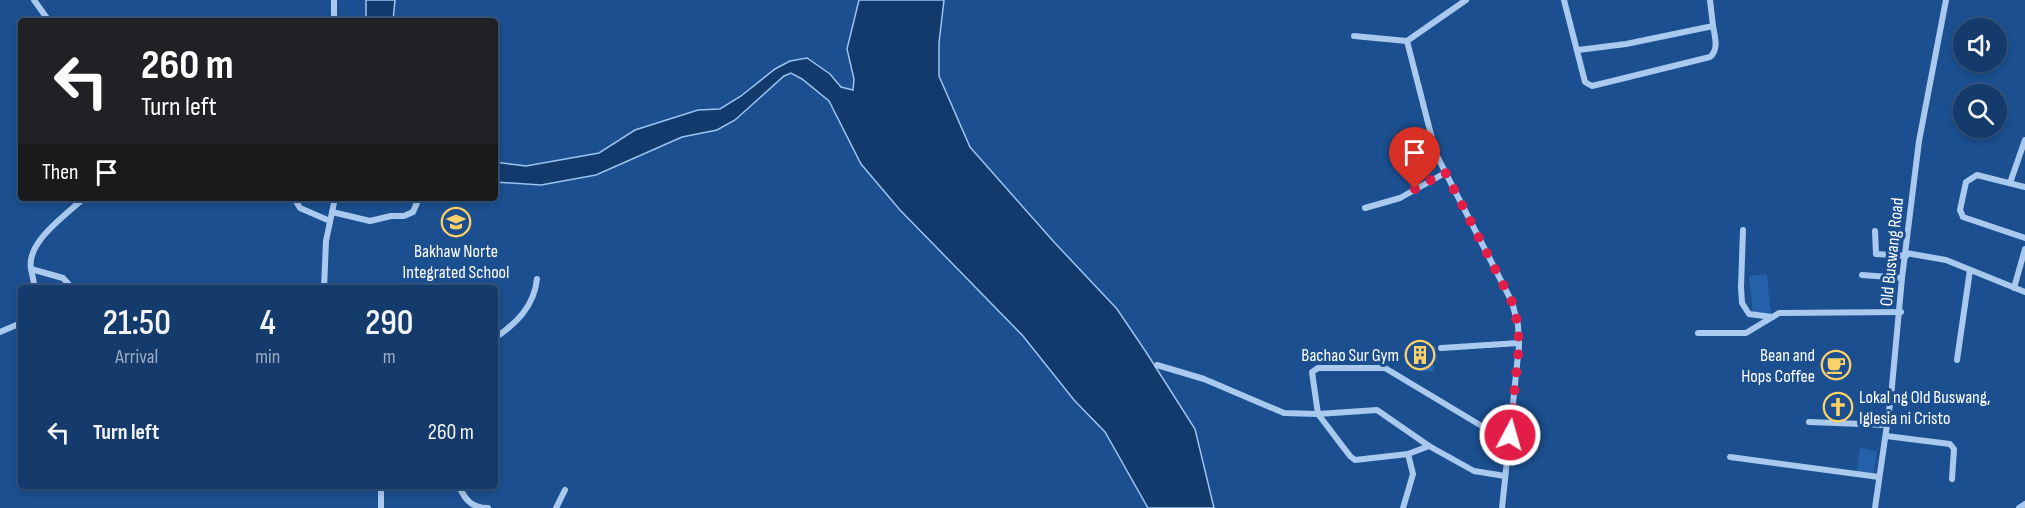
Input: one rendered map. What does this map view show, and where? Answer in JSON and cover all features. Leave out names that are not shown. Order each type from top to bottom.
[{"type":"street","points":[[33,0],[48,18]]},
{"type":"street","points":[[334,0],[334,18]]},
{"type":"street","points":[[1354,36],[1407,41],[1466,0]]},
{"type":"street","points":[[1564,0],[1585,82],[1592,86],[1710,57],[1715,53],[1716,47],[1710,0]]},
{"type":"street","name":"Old Buswang Road","points":[[1875,508],[1886,436],[1919,141],[1946,0]]},
{"type":"street","points":[[1578,50],[1626,44],[1713,26]]},
{"type":"street","points":[[1407,41],[1436,154],[1512,302],[1520,344],[1502,508]]},
{"type":"street","points":[[2010,183],[2025,140]]},
{"type":"street","points":[[1365,208],[1400,198],[1445,172]]},
{"type":"street","points":[[2025,187],[1977,175],[1968,180],[1960,214],[2025,238]]},
{"type":"street","points":[[34,285],[30,261],[34,246],[44,238],[50,228],[81,201]]},
{"type":"street","points":[[296,201],[300,208],[330,221]]},
{"type":"street","points":[[324,285],[326,241],[334,201]]},
{"type":"street","points":[[332,212],[370,221],[391,216],[404,216],[412,212],[418,201]]},
{"type":"street","points":[[1743,230],[1743,303],[1749,314],[1773,317]]},
{"type":"street","points":[[1875,231],[1876,254],[1906,254],[1946,260],[2025,292]]},
{"type":"street","points":[[2014,288],[2025,249]]},
{"type":"street","points":[[31,269],[63,278],[69,285]]},
{"type":"street","points":[[1957,360],[1970,270]]},
{"type":"street","points":[[1862,275],[1902,278]]},
{"type":"street","points":[[498,336],[524,314],[536,292],[537,279]]},
{"type":"street","points":[[1698,333],[1746,333],[1779,313],[1900,312]]},
{"type":"street","points":[[0,332],[18,324]]},
{"type":"street","points":[[1441,348],[1520,344]]},
{"type":"street","points":[[1157,365],[1204,380],[1284,413],[1318,414],[1377,410],[1385,413],[1429,446],[1474,471],[1504,476]]},
{"type":"street","points":[[1429,446],[1408,454],[1355,460],[1318,414],[1312,372],[1315,369],[1384,368],[1485,428],[1510,435]]},
{"type":"street","points":[[1809,422],[1887,425]]},
{"type":"street","points":[[1886,436],[1950,444],[1954,449],[1952,478]]},
{"type":"street","points":[[1403,508],[1413,474],[1408,454]]},
{"type":"street","points":[[1730,457],[1879,477]]},
{"type":"street","points":[[381,489],[381,508]]},
{"type":"street","points":[[461,489],[469,502],[475,506],[488,508]]},
{"type":"street","points":[[556,508],[565,490]]},
{"type":"street","points":[[2019,508],[2025,504]]},
{"type":"shaded area","points":[[366,0],[395,0],[393,18],[366,18]]},
{"type":"shaded area","points":[[859,0],[944,0],[939,43],[939,76],[970,147],[1117,309],[1195,429],[1214,508],[1148,508],[1105,432],[1074,400],[1023,336],[900,210],[861,164],[829,101],[791,73],[784,76],[735,120],[717,130],[682,137],[596,175],[541,185],[498,182],[498,162],[526,166],[599,153],[635,130],[698,110],[720,109],[741,96],[775,69],[790,61],[807,58],[830,74],[841,87],[853,90],[854,79],[847,49]]},
{"type":"shaded area","points":[[1767,274],[1771,315],[1753,316],[1749,276]]},
{"type":"shaded area","points":[[1860,448],[1877,451],[1873,477],[1856,475]]},
{"type":"building","name":"Bachao Sur Gym","points":[[1435,346],[1437,361],[1433,361],[1434,371],[1421,371],[1411,363],[1405,364],[1404,349]]},
{"type":"building","name":"Bean and Hops Coffee","points":[[1828,359],[1845,360],[1845,371],[1827,370]]},
{"type":"place","name":"Bakhaw Norte Integrated School","points":[[456,222]]},
{"type":"place","name":"Bachao Sur Gym","points":[[1420,355]]},
{"type":"place","name":"Bean and Hops Coffee","points":[[1836,365]]},
{"type":"place","name":"Lokal ng Old Buswang, Iglesia ni Cristo","points":[[1838,407]]},
{"type":"route","points":[[1415,189],[1445,172],[1512,302],[1520,344],[1510,435]]}]
